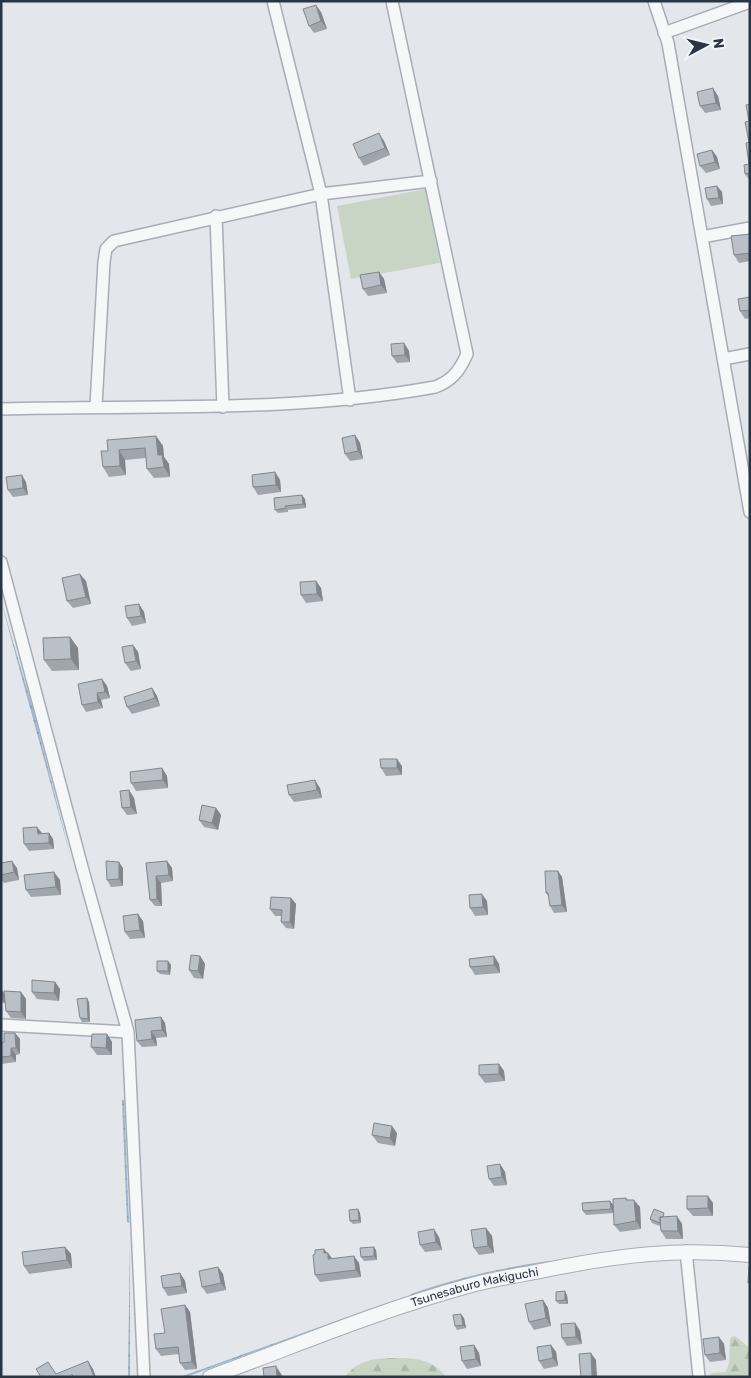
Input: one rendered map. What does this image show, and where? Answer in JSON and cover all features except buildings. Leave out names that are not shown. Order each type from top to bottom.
[{"type":"street","points":[[274,1],[321,194],[350,400]]},
{"type":"street","points":[[1,409],[96,406],[223,407],[350,400],[447,383],[462,365],[466,354],[392,1]]},
{"type":"street","points":[[654,1],[664,33],[747,483],[750,512]]},
{"type":"street","points":[[664,33],[750,2]]},
{"type":"street","points":[[96,406],[106,249],[114,241],[216,216],[321,194],[430,181]]},
{"type":"street","points":[[216,216],[223,407]]},
{"type":"street","points":[[702,238],[750,228]]},
{"type":"street","points":[[723,359],[750,354]]},
{"type":"street","points":[[1,562],[128,1032],[144,1377]]},
{"type":"street","points":[[1,1025],[128,1032]]},
{"type":"street","points":[[686,1251],[699,1377]]},
{"type":"street","name":"Tsunesaburo Makiguchi","points":[[210,1377],[366,1320],[468,1286],[607,1258],[686,1251],[750,1255]]},
{"type":"green space","points":[[426,189],[440,263],[351,279],[337,206]]},
{"type":"green space","points":[[735,1336],[750,1348],[750,1377],[708,1377],[712,1373],[725,1372],[729,1364],[731,1337]]},
{"type":"green space","points":[[404,1358],[427,1362],[446,1377],[345,1377],[351,1370],[364,1362]]},
{"type":"water","points":[[1,601],[33,709],[72,862]]},
{"type":"water","points":[[122,1100],[124,1100],[129,1223],[127,1222]]},
{"type":"water","points":[[130,1237],[130,1377],[128,1377]]},
{"type":"water","points":[[548,1261],[548,1263],[492,1272],[412,1296],[411,1294],[479,1274]]},
{"type":"water","points":[[400,1298],[186,1377],[180,1377]]}]
